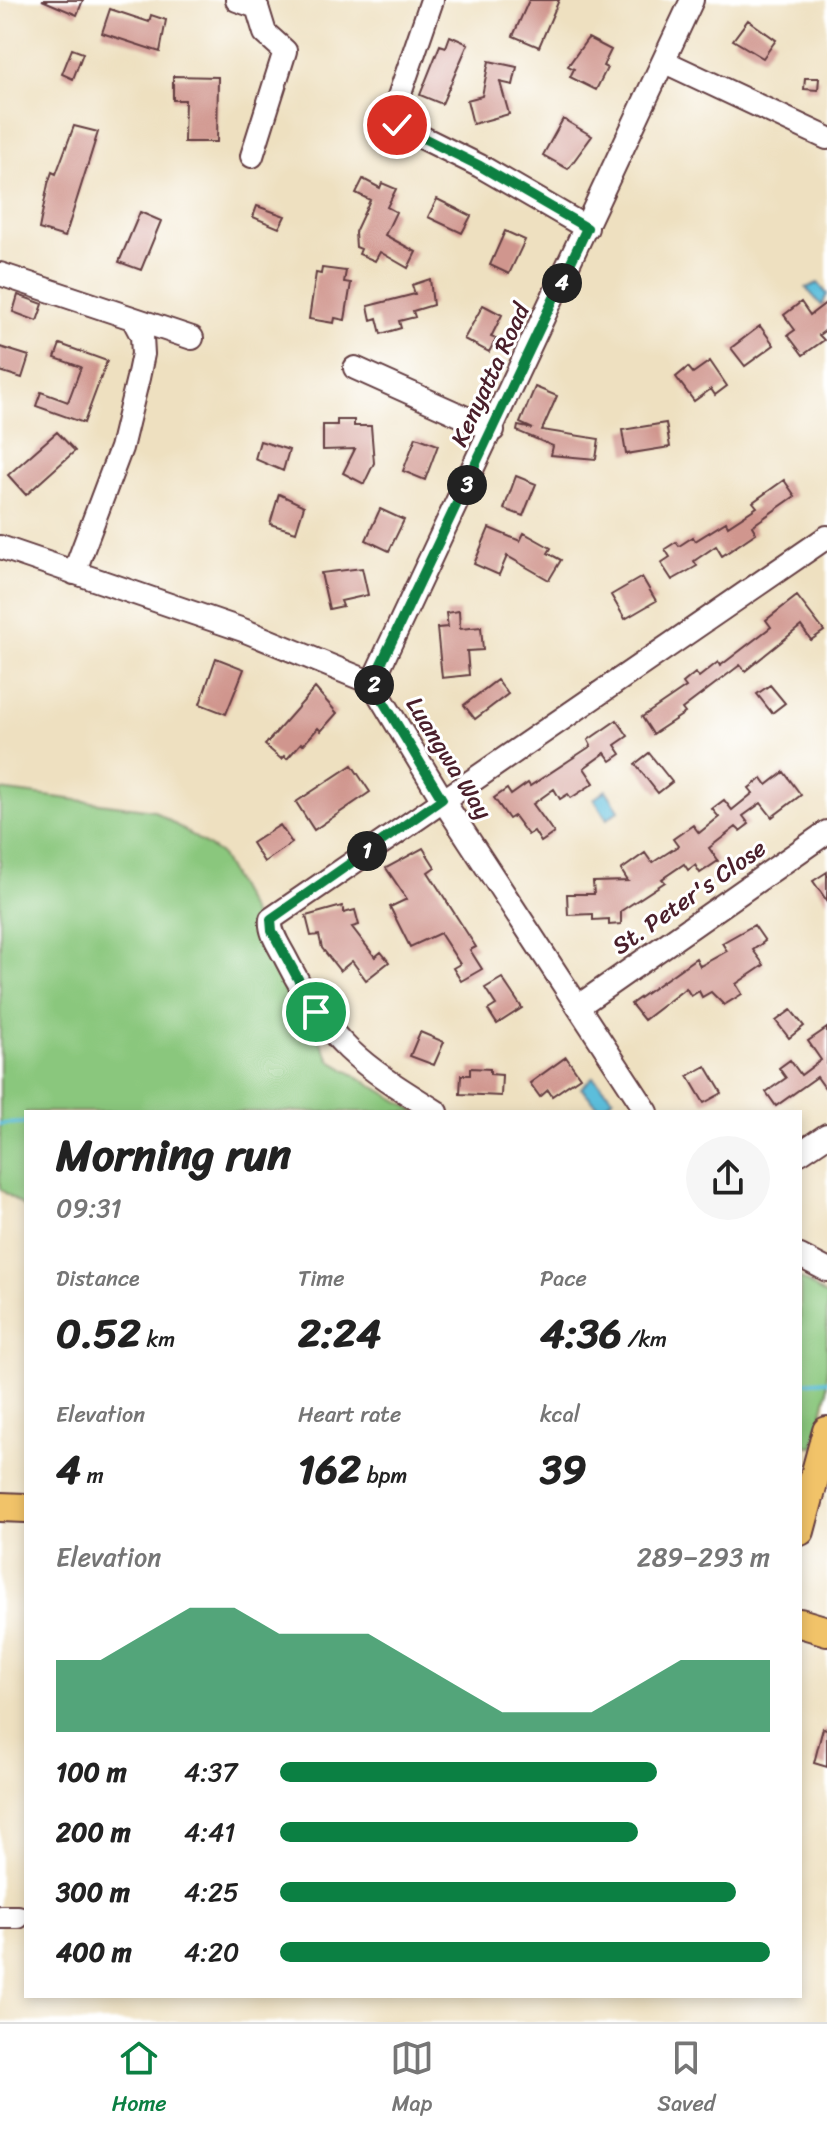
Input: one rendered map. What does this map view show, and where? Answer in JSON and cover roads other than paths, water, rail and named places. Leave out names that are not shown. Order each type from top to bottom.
[{"type":"main road","points":[[802,1524],[827,1431]]},
{"type":"main road","points":[[0,1507],[24,1508]]},
{"type":"main road","points":[[802,1624],[827,1631]]},
{"type":"street","points":[[237,0],[257,7],[265,33],[285,51],[252,156]]},
{"type":"street","points":[[432,0],[394,111],[397,125],[480,166],[587,228]]},
{"type":"street","name":"Kenyatta Road","points":[[372,683],[692,0]]},
{"type":"street","points":[[665,62],[827,138]]},
{"type":"street","points":[[0,274],[192,338]]},
{"type":"street","points":[[74,573],[121,448],[138,378],[143,354],[142,336],[133,319]]},
{"type":"street","points":[[355,368],[493,430]]},
{"type":"street","points":[[434,1110],[377,1075],[331,1034],[294,975],[270,922],[273,915],[827,537]]},
{"type":"street","points":[[0,547],[243,630],[372,683]]},
{"type":"street","name":"Luangwa Way","points":[[372,683],[442,799],[580,1005],[646,1110]]},
{"type":"street","name":"St. Peter's Close","points":[[580,1005],[827,832]]},
{"type":"street","points":[[802,1152],[827,1135]]},
{"type":"street","points":[[802,1257],[827,1270]]},
{"type":"water","points":[[818,283],[827,294],[822,306],[806,288]]},
{"type":"water","points":[[606,790],[619,810],[607,819],[594,799]]},
{"type":"water","points":[[593,1077],[613,1098],[601,1109],[581,1088]]},
{"type":"waterway","points":[[0,1124],[24,1123]]},
{"type":"waterway","points":[[802,1383],[827,1381]]}]
